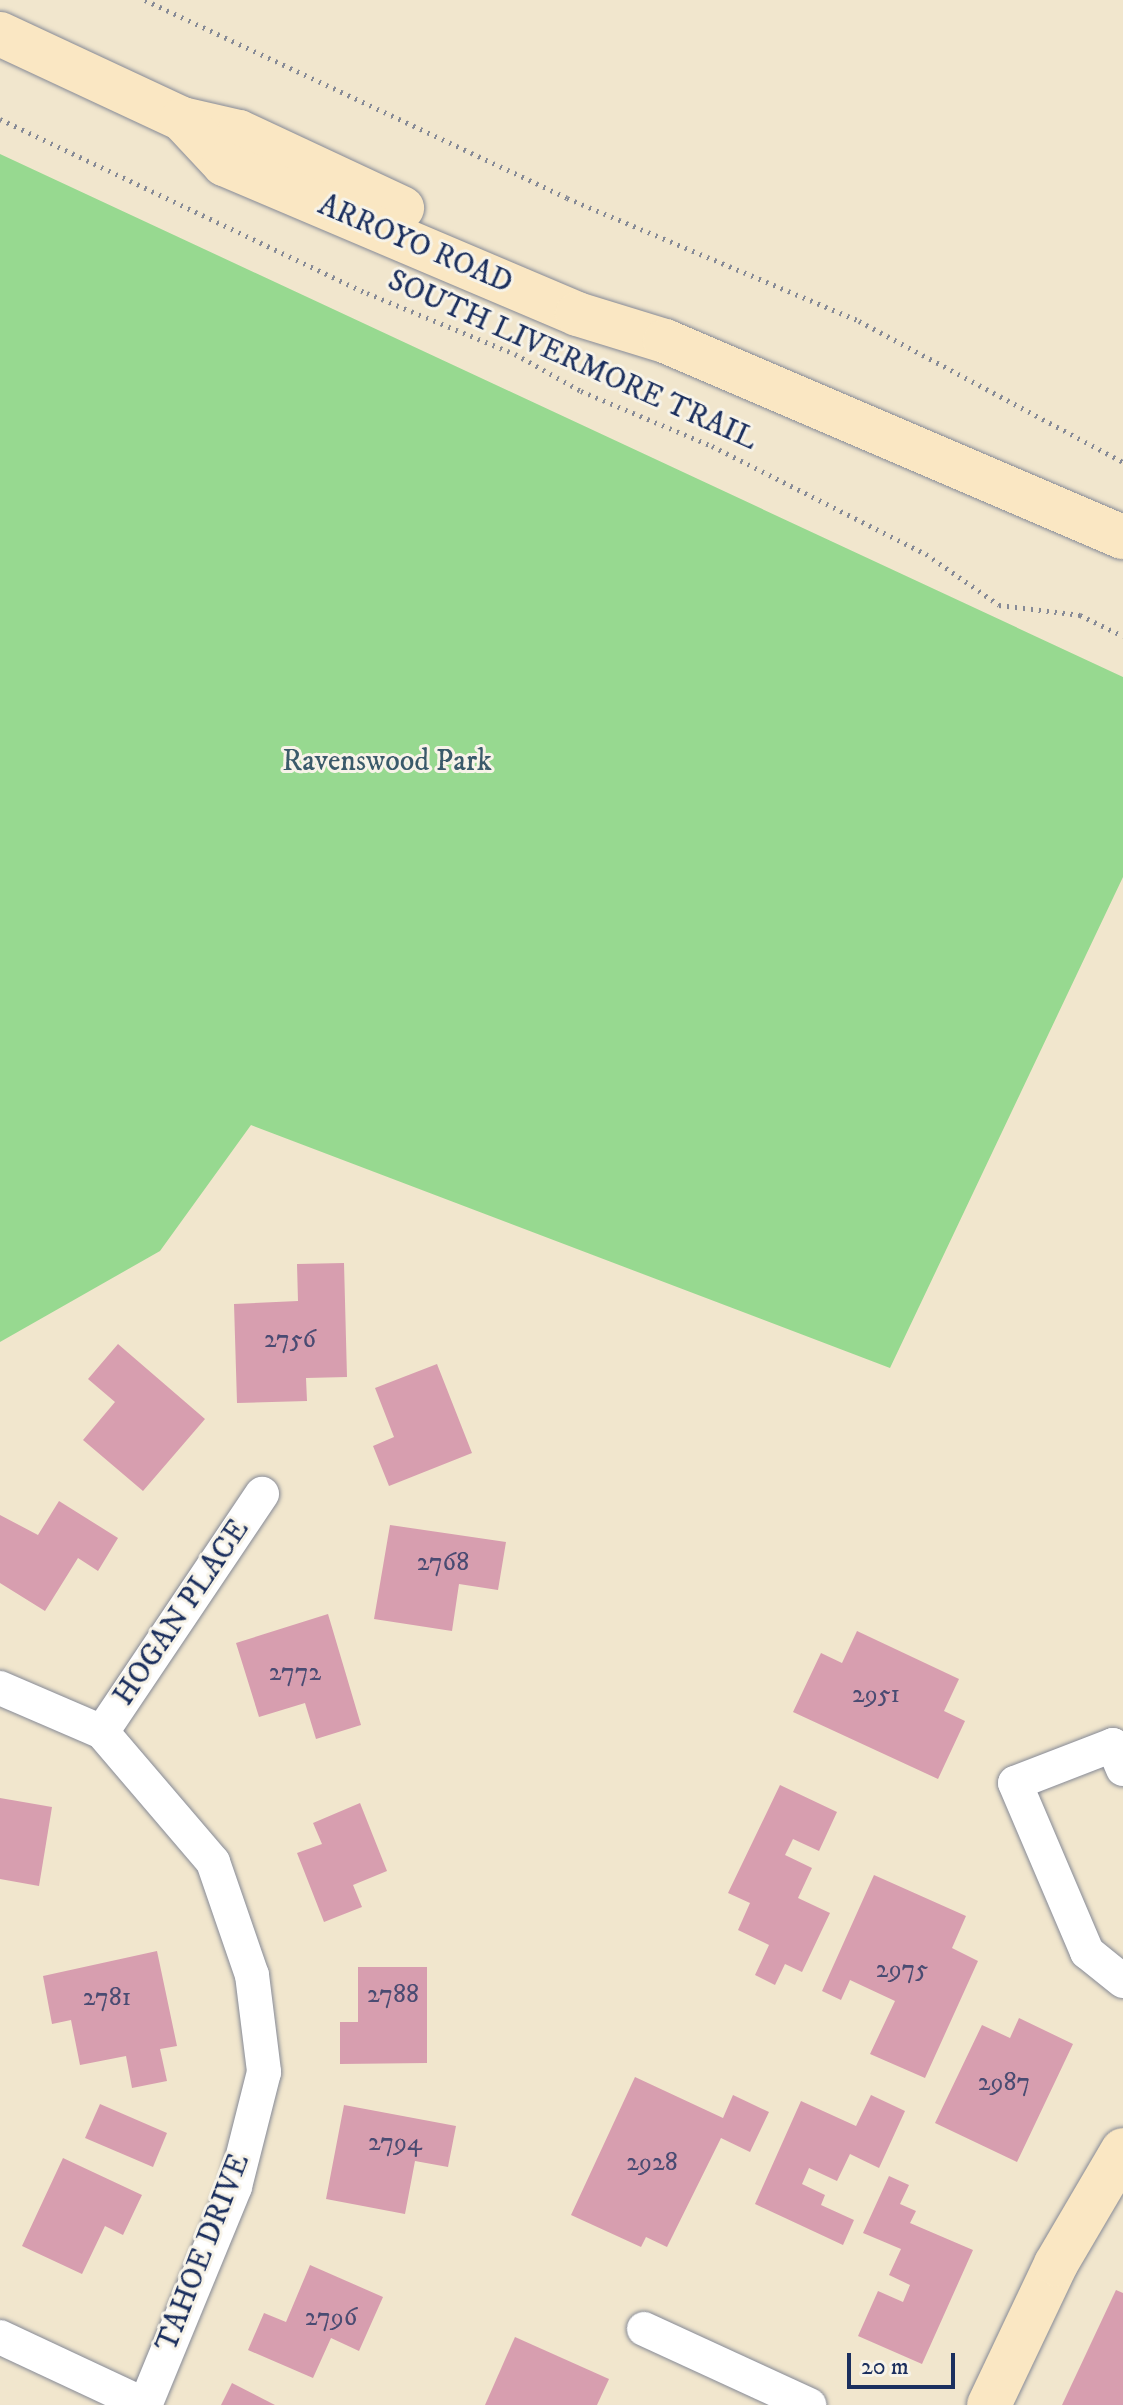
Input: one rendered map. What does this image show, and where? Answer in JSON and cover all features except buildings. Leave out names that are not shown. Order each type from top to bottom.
[{"type":"street","name":"ARROYO ROAD","points":[[0,34],[182,119],[239,132],[591,296],[665,341],[1123,537]]},
{"type":"street","name":"HOGAN PLACE","points":[[102,1732],[262,1494]]},
{"type":"street","name":"TAHOE DRIVE","points":[[0,1688],[102,1732],[213,1862],[252,1975],[264,2072],[235,2187],[145,2405]]},
{"type":"street","points":[[1123,1769],[1113,1745],[1015,1783],[1087,1952],[1123,1981]]},
{"type":"street","points":[[989,2405],[1056,2264],[1123,2150]]},
{"type":"street","points":[[644,2329],[809,2405]]},
{"type":"street","points":[[0,2337],[145,2405]]},
{"type":"path","points":[[145,0],[567,198],[859,321],[1123,462]]},
{"type":"path","name":"SOUTH LIVERMORE TRAIL","points":[[0,119],[367,293],[515,354],[581,391],[712,446],[926,554],[999,605],[1080,615],[1123,636]]},
{"type":"green space","name":"Ravenswood Park","points":[[0,154],[1123,677],[1123,877],[890,1368],[251,1125],[160,1251],[0,1342]]}]
